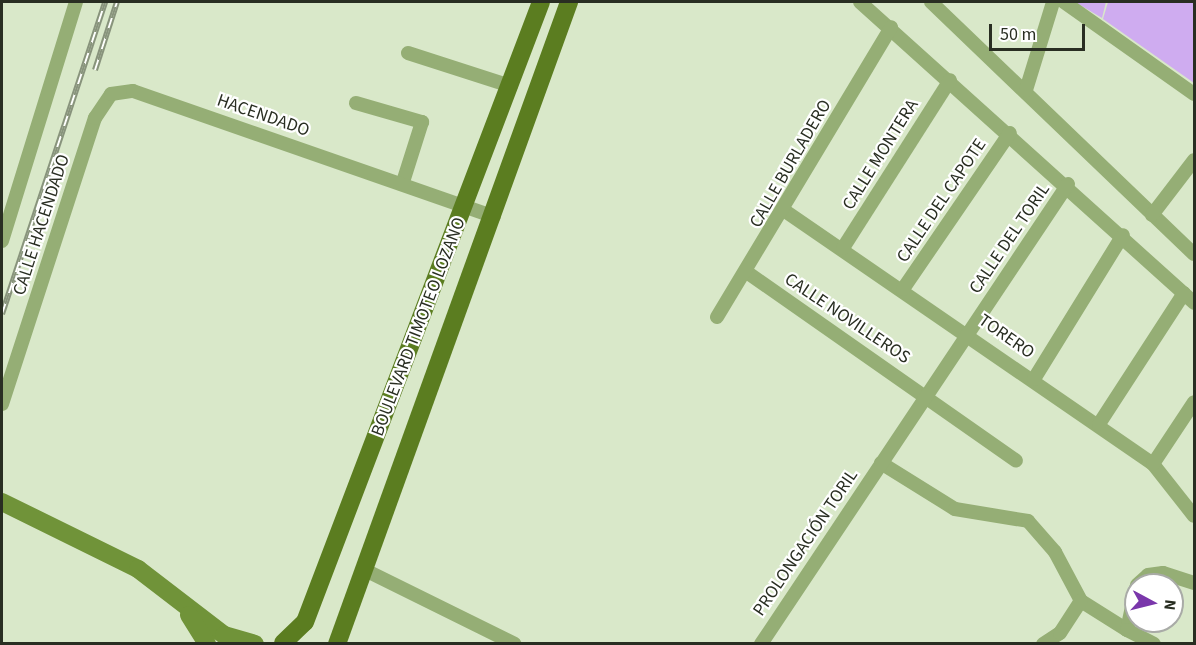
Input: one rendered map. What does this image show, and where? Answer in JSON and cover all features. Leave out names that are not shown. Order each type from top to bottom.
[{"type":"main road","name":"BOULEVARD TIMOTEO LOZANO","points":[[283,643],[305,622],[439,276],[541,2]]},
{"type":"main road","name":"BOULEVARD TIMOTEO LOZANO","points":[[337,644],[494,217],[569,2]]},
{"type":"main road","points":[[439,276],[468,286]]},
{"type":"main road","points":[[2,502],[138,569],[185,609],[224,635],[255,644]]},
{"type":"main road","points":[[185,609],[207,644]]},
{"type":"main road","points":[[275,644],[291,644]]},
{"type":"street","points":[[2,241],[76,2]]},
{"type":"street","points":[[860,2],[1068,184],[1189,298],[1098,424]]},
{"type":"street","points":[[931,2],[945,8],[1194,254]]},
{"type":"street","points":[[1026,90],[1053,2]]},
{"type":"street","points":[[1064,2],[1194,94]]},
{"type":"street","name":"CALLE BURLADERO","points":[[717,317],[748,273],[891,27]]},
{"type":"street","points":[[408,53],[511,86]]},
{"type":"street","name":"CALLE MONTERA","points":[[843,249],[950,80]]},
{"type":"street","name":"HACENDADO","points":[[111,94],[133,91],[403,182],[494,217]]},
{"type":"street","name":"CALLE HACENDADO","points":[[2,404],[95,118],[111,94]]},
{"type":"street","points":[[356,104],[422,122],[403,182]]},
{"type":"street","name":"CALLE DEL CAPOTE","points":[[903,289],[1010,134]]},
{"type":"street","points":[[1152,215],[1194,161]]},
{"type":"street","name":"CALLE DEL TORIL","points":[[881,463],[1068,184]]},
{"type":"street","name":"TORERO","points":[[784,211],[968,333],[1153,464],[1193,511]]},
{"type":"street","points":[[1034,379],[1123,235]]},
{"type":"street","name":"CALLE NOVILLEROS","points":[[748,273],[926,395],[1016,461]]},
{"type":"street","points":[[1153,464],[1194,402]]},
{"type":"street","points":[[881,463],[972,515],[1028,521],[1055,552],[1081,601],[1124,628]]},
{"type":"street","name":"PROLONGACIÓN TORIL","points":[[761,644],[881,463]]},
{"type":"street","points":[[363,569],[515,644]]},
{"type":"street","points":[[1043,644],[1060,633],[1081,601]]},
{"type":"street","points":[[1133,633],[1154,644]]},
{"type":"shaded area","points":[[1075,2],[1106,2],[1102,18]]},
{"type":"shaded area","points":[[1108,2],[1194,2],[1194,83],[1103,19]]},
{"type":"railway","points":[[2,314],[105,2]]},
{"type":"railway","points":[[95,70],[117,2]]}]
